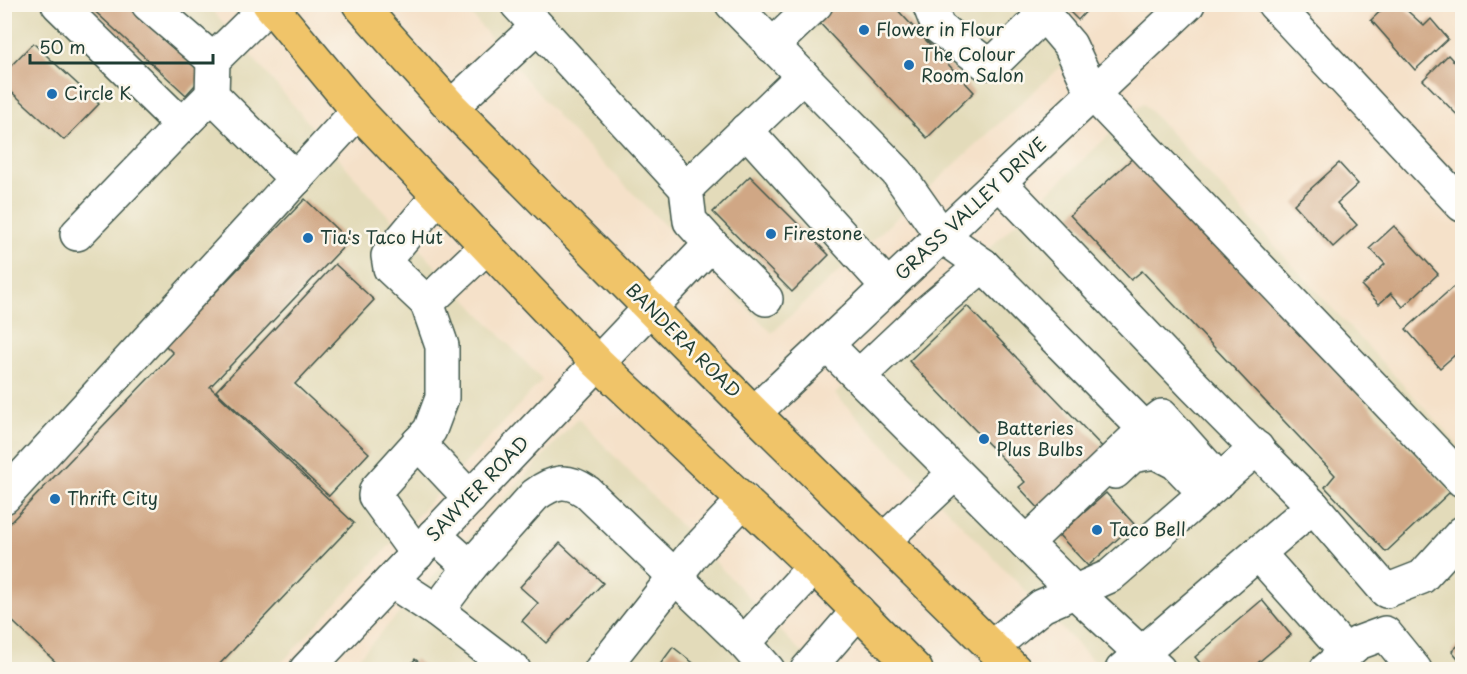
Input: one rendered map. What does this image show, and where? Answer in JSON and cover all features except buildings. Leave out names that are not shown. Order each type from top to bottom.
[{"type":"main road","name":"BANDERA ROAD","points":[[359,4],[451,107],[650,309],[1015,669]]},
{"type":"main road","points":[[269,5],[358,111],[598,363],[814,567],[916,669]]},
{"type":"street","points":[[58,4],[182,125]]},
{"type":"street","points":[[148,4],[213,60]]},
{"type":"street","points":[[732,4],[897,172],[942,236],[983,265],[1145,429]]},
{"type":"street","points":[[767,40],[788,4]]},
{"type":"street","points":[[767,40],[816,4]]},
{"type":"street","points":[[929,4],[938,27],[985,63],[999,58],[1040,9],[1070,45],[1093,94],[1462,480]]},
{"type":"street","name":"GRASS VALLEY DRIVE","points":[[754,413],[1188,4]]},
{"type":"street","points":[[1274,4],[1462,205]]},
{"type":"street","points":[[77,234],[212,95],[213,60],[269,5]]},
{"type":"street","points":[[451,107],[527,16],[686,188],[690,221],[766,299]]},
{"type":"street","points":[[686,188],[803,76]]},
{"type":"street","points":[[212,95],[296,179]]},
{"type":"street","points":[[4,497],[358,111]]},
{"type":"street","points":[[746,130],[888,287]]},
{"type":"street","points":[[999,182],[1194,386],[1313,506],[1386,591],[1385,633],[1415,669]]},
{"type":"street","points":[[439,195],[388,256],[390,268],[427,303],[442,346],[442,398],[430,429],[376,490],[375,496],[425,545],[470,567]]},
{"type":"street","name":"SAWYER ROAD","points":[[309,669],[711,244]]},
{"type":"street","points":[[427,303],[487,246]]},
{"type":"street","points":[[859,376],[927,312],[983,265]]},
{"type":"street","points":[[827,345],[1074,591],[1141,664],[1258,553],[1313,506]]},
{"type":"street","points":[[1030,547],[1145,429],[1162,416],[1212,487]]},
{"type":"street","points":[[418,442],[470,498]]},
{"type":"street","points":[[992,647],[1042,606],[1110,576],[1257,448]]},
{"type":"street","points":[[1030,547],[1132,456],[1155,452],[1212,487]]},
{"type":"street","points":[[884,540],[955,472]]},
{"type":"street","points":[[436,611],[470,567],[535,495],[557,483],[569,483],[587,492],[767,668]]},
{"type":"street","points":[[601,669],[692,555],[744,500]]},
{"type":"street","points":[[1386,591],[1422,577],[1462,533]]},
{"type":"street","points":[[1258,553],[1337,661],[1358,643],[1385,633]]},
{"type":"street","points":[[744,643],[814,567]]},
{"type":"street","points":[[391,581],[514,669]]},
{"type":"street","points":[[807,669],[858,611]]},
{"type":"shaded area","points":[[4,5],[208,5],[381,208],[542,380],[276,669],[5,669]]},
{"type":"shaded area","points":[[463,5],[1048,5],[1085,44],[772,333],[566,126]]},
{"type":"shaded area","points":[[1143,103],[1462,449],[1462,669],[1101,669],[835,394]]},
{"type":"shaded area","points":[[578,418],[799,650],[818,669],[347,670]]},
{"type":"place","name":"Flower in Flour","points":[[864,30]]},
{"type":"place","name":"The Colour Room Salon","points":[[909,65]]},
{"type":"place","name":"Circle K","points":[[52,94]]},
{"type":"place","name":"Firestone","points":[[771,234]]},
{"type":"place","name":"Tia's Taco Hut","points":[[308,238]]},
{"type":"place","name":"Batteries Plus Bulbs","points":[[984,439]]},
{"type":"place","name":"Thrift City","points":[[55,499]]},
{"type":"place","name":"Taco Bell","points":[[1097,530]]}]
